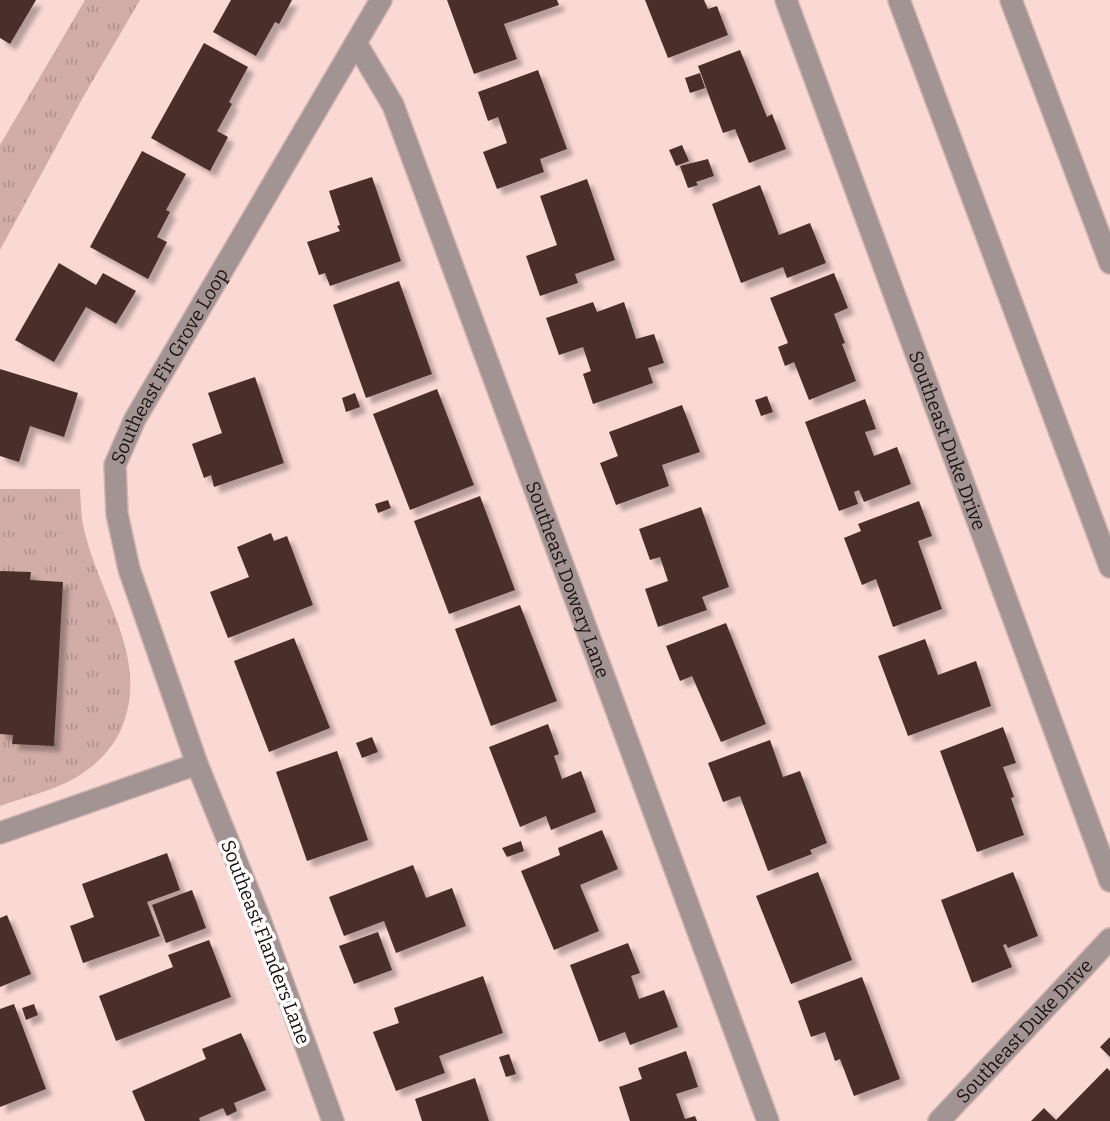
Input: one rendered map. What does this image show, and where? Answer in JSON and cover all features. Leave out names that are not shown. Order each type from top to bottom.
[{"type":"street","name":"Southeast Fir Grove Loop","points":[[197,764],[129,569],[117,514],[115,465],[135,419],[381,0]]},
{"type":"street","name":"Southeast Duke Drive","points":[[786,0],[1110,881]]},
{"type":"street","points":[[899,0],[1110,567]]},
{"type":"street","points":[[1011,0],[1110,263]]},
{"type":"street","name":"Southeast Dowery Lane","points":[[356,43],[393,105],[768,1121]]},
{"type":"street","points":[[0,833],[197,764]]},
{"type":"street","name":"Southeast Flanders Lane","points":[[197,764],[259,917],[333,1121]]},
{"type":"street","name":"Southeast Duke Drive","points":[[939,1121],[1110,939]]},
{"type":"green space","points":[[85,0],[140,0],[82,99],[0,250],[0,145]]},
{"type":"green space","points":[[0,489],[80,489],[84,531],[126,651],[130,698],[116,739],[98,761],[66,783],[0,806]]},
{"type":"building","points":[[0,0],[36,0],[10,44],[0,38]]},
{"type":"building","points":[[231,0],[292,0],[279,24],[275,22],[256,56],[213,32]]},
{"type":"building","points":[[447,0],[557,0],[559,5],[504,24],[517,59],[474,74]]},
{"type":"building","points":[[645,0],[704,0],[708,9],[717,6],[728,35],[668,58]]},
{"type":"building","points":[[204,43],[248,67],[217,131],[228,137],[210,171],[151,138]]},
{"type":"building","points":[[740,50],[767,117],[772,114],[786,149],[749,163],[735,129],[723,133],[698,66]]},
{"type":"building","points":[[538,70],[567,149],[540,159],[544,172],[497,189],[483,152],[507,143],[498,117],[488,121],[478,92]]},
{"type":"building","points":[[700,73],[705,88],[690,93],[685,78]]},
{"type":"building","points":[[682,145],[689,161],[676,166],[669,150]]},
{"type":"building","points":[[142,151],[186,174],[166,210],[170,212],[157,237],[167,242],[148,279],[90,247]]},
{"type":"building","points":[[708,159],[714,176],[688,188],[680,166]]},
{"type":"building","points":[[372,177],[401,261],[330,286],[325,273],[319,275],[307,242],[340,231],[329,191]]},
{"type":"building","points":[[587,179],[615,260],[575,274],[578,283],[540,296],[526,256],[557,245],[540,196]]},
{"type":"building","points":[[760,185],[779,235],[810,223],[826,263],[787,278],[783,267],[741,283],[712,204]]},
{"type":"building","points":[[59,263],[96,285],[103,273],[136,291],[116,324],[86,307],[54,362],[15,340]]},
{"type":"building","points":[[834,273],[848,308],[834,314],[856,381],[809,400],[794,362],[785,366],[778,347],[788,343],[770,298]]},
{"type":"building","points":[[399,281],[432,374],[366,398],[333,305]]},
{"type":"building","points":[[593,302],[597,312],[624,302],[636,339],[654,334],[664,363],[648,368],[653,383],[593,404],[583,374],[591,371],[583,347],[559,355],[546,318]]},
{"type":"building","points":[[0,369],[78,393],[64,437],[30,426],[19,462],[0,456]]},
{"type":"building","points":[[255,377],[284,463],[214,487],[211,475],[204,478],[192,444],[222,433],[208,393]]},
{"type":"building","points":[[437,389],[474,485],[410,510],[373,414]]},
{"type":"building","points":[[355,393],[360,407],[346,412],[342,398]]},
{"type":"building","points":[[767,396],[773,412],[761,416],[755,400]]},
{"type":"building","points":[[865,399],[876,429],[865,432],[874,456],[897,447],[911,484],[864,502],[859,490],[854,492],[858,504],[839,511],[805,422]]},
{"type":"building","points":[[682,405],[700,452],[662,465],[669,486],[616,505],[600,463],[618,456],[609,432]]},
{"type":"building","points":[[480,496],[515,590],[449,614],[414,521]]},
{"type":"building","points":[[388,500],[391,508],[378,513],[375,504]]},
{"type":"building","points":[[919,501],[932,536],[918,541],[942,609],[893,627],[876,579],[862,585],[844,538],[861,531],[858,524]]},
{"type":"building","points":[[701,507],[729,587],[702,597],[707,610],[658,627],[645,589],[668,581],[660,557],[650,560],[639,529]]},
{"type":"building","points":[[271,533],[274,541],[287,536],[313,605],[228,638],[210,592],[249,577],[237,547]]},
{"type":"building","points":[[0,571],[31,572],[30,580],[63,582],[54,746],[12,744],[13,735],[0,734]]},
{"type":"building","points":[[520,605],[557,701],[491,726],[455,629]]},
{"type":"building","points":[[726,623],[766,724],[721,742],[692,676],[680,681],[666,646]]},
{"type":"building","points":[[294,638],[330,728],[269,752],[234,661]]},
{"type":"building","points":[[925,639],[938,675],[976,661],[991,706],[908,736],[878,656]]},
{"type":"building","points":[[548,724],[559,754],[554,756],[562,779],[581,771],[596,812],[551,830],[546,816],[520,827],[489,747]]},
{"type":"building","points":[[1003,727],[1016,763],[1003,767],[1024,835],[977,852],[940,751]]},
{"type":"building","points":[[372,737],[378,752],[362,758],[356,743]]},
{"type":"building","points":[[770,740],[783,777],[800,771],[827,843],[810,850],[812,854],[768,871],[740,796],[723,802],[708,763]]},
{"type":"building","points":[[337,751],[368,840],[307,861],[276,772]]},
{"type":"building","points":[[602,830],[618,869],[580,885],[599,931],[554,950],[521,871],[560,855],[558,848]]},
{"type":"building","points":[[521,841],[524,851],[507,857],[502,848]]},
{"type":"building","points":[[167,853],[180,890],[147,902],[160,936],[83,963],[70,926],[94,917],[82,884]]},
{"type":"building","points":[[413,865],[426,898],[452,888],[466,926],[396,953],[384,921],[344,936],[329,897]]},
{"type":"building","points":[[818,872],[852,960],[791,984],[756,896]]},
{"type":"building","points":[[1013,872],[1038,936],[1008,948],[1006,944],[1003,945],[1012,967],[972,983],[941,900]]},
{"type":"building","points":[[192,890],[206,928],[166,943],[152,905]]},
{"type":"building","points":[[7,915],[31,974],[0,987],[0,918]]},
{"type":"building","points":[[378,932],[392,970],[354,984],[339,946]]},
{"type":"building","points":[[209,940],[231,997],[116,1041],[99,996],[173,967],[168,955]]},
{"type":"building","points":[[628,943],[640,973],[631,976],[639,999],[664,990],[678,1027],[630,1045],[625,1032],[599,1042],[570,965]]},
{"type":"building","points":[[483,976],[503,1033],[439,1056],[445,1073],[396,1091],[373,1032],[399,1023],[394,1008]]},
{"type":"building","points":[[862,977],[900,1079],[854,1096],[840,1059],[835,1061],[825,1032],[811,1037],[798,1001]]},
{"type":"building","points":[[14,1004],[46,1089],[0,1107],[0,1009]]},
{"type":"building","points":[[34,1004],[38,1015],[26,1020],[22,1008]]},
{"type":"building","points":[[241,1033],[266,1090],[234,1103],[237,1111],[227,1116],[223,1108],[199,1118],[200,1121],[145,1121],[132,1091],[206,1059],[202,1049]]},
{"type":"building","points":[[1110,1037],[1110,1057],[1100,1047]]},
{"type":"building","points":[[686,1051],[698,1087],[676,1094],[685,1119],[695,1116],[697,1121],[630,1121],[619,1087],[642,1079],[638,1068]]},
{"type":"building","points":[[509,1054],[516,1074],[506,1077],[499,1057]]},
{"type":"building","points":[[1107,1068],[1110,1071],[1110,1121],[1031,1121],[1044,1108],[1056,1120]]},
{"type":"building","points":[[475,1078],[489,1121],[422,1121],[415,1099]]}]
